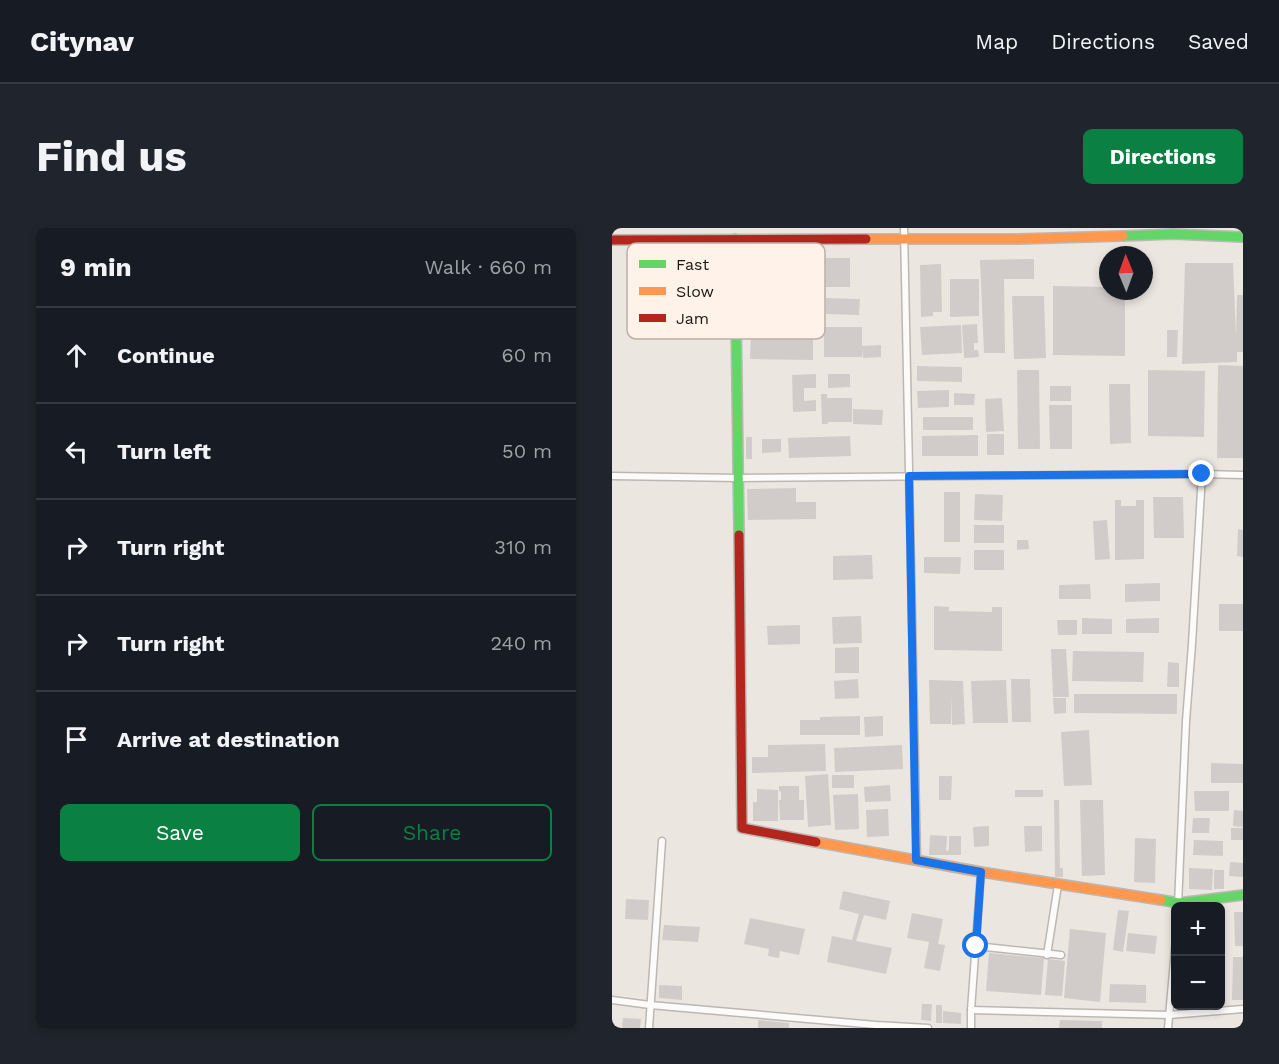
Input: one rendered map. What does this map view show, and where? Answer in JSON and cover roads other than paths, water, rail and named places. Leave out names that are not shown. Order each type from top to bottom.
[{"type":"street","points":[[904,228],[916,860]]},
{"type":"street","points":[[612,240],[1018,239],[1173,231],[1243,237]]},
{"type":"street","points":[[735,239],[735,243]]},
{"type":"street","points":[[736,339],[742,828],[1171,904]]},
{"type":"street","points":[[1178,902],[1186,721],[1202,474]]},
{"type":"street","points":[[612,476],[738,478],[1243,475]]},
{"type":"street","points":[[649,1028],[662,841]]},
{"type":"street","points":[[971,1028],[981,872]]},
{"type":"street","points":[[1047,955],[1058,885]]},
{"type":"street","points":[[1198,902],[1243,895]]},
{"type":"street","points":[[976,946],[1061,955]]},
{"type":"street","points":[[1168,1028],[1174,956]]},
{"type":"street","points":[[612,1000],[826,1024],[928,1028]]},
{"type":"street","points":[[971,1010],[1169,1015],[1243,1009]]}]
